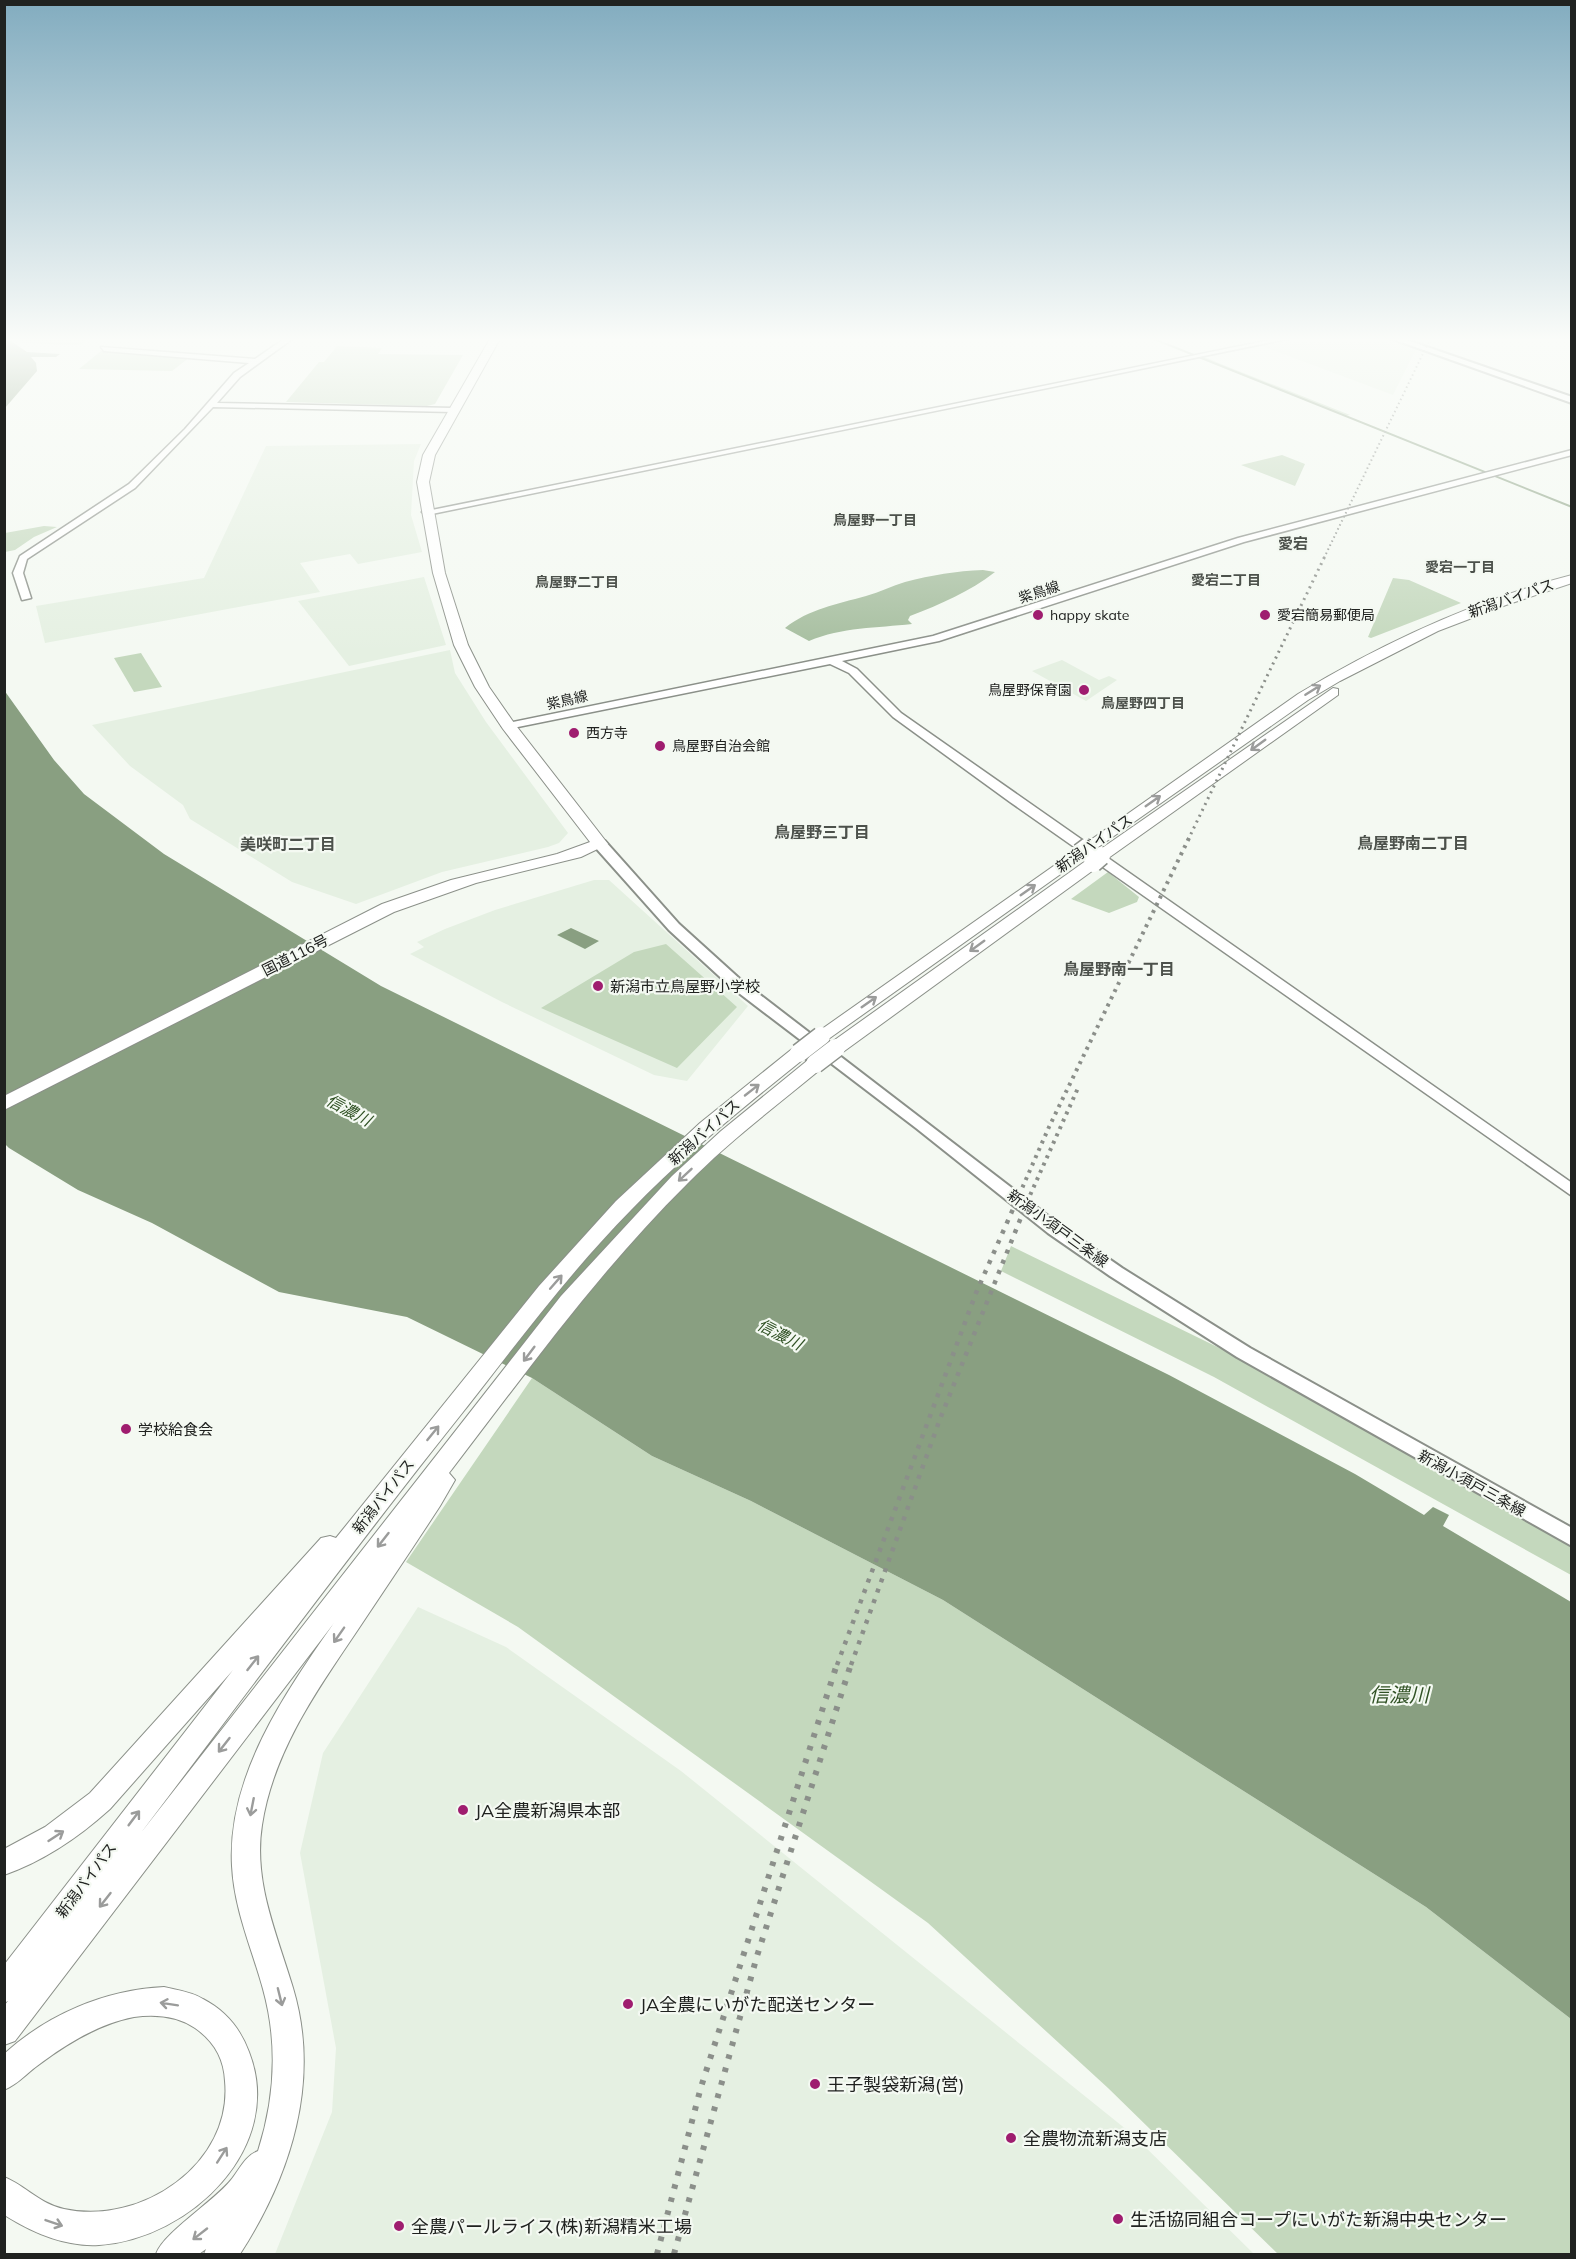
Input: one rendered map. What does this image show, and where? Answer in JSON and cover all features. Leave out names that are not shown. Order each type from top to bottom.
[{"type":"highway","points":[[436,442],[429,455],[423,482],[439,573],[460,645],[482,687],[508,726],[600,844]]},
{"type":"highway","name":"新潟バイパス","points":[[47,1931],[334,1549],[383,1496],[579,1255],[623,1206],[707,1127],[1091,855],[1303,697],[1339,674],[1450,619],[1572,579]]},
{"type":"highway","name":"新潟バイパス","points":[[1091,855],[1351,681],[1454,629],[1572,588]]},
{"type":"highway","name":"国道116号","points":[[4,1091],[373,906],[418,891],[578,854],[600,844]]},
{"type":"highway","name":"国道116号","points":[[4,1104],[418,891]]},
{"type":"highway","name":"新潟バイパス","points":[[368,1575],[422,1515],[484,1414],[603,1261],[679,1180],[807,1058]]},
{"type":"highway","points":[[4,1863],[32,1851],[74,1824],[100,1801],[334,1549]]},
{"type":"highway","points":[[4,2031],[368,1575]]},
{"type":"highway","points":[[221,2254],[248,2215],[271,2166],[289,2096],[291,2069],[288,2033],[279,1991],[254,1917],[248,1889],[248,1827],[265,1760],[279,1730],[368,1575]]},
{"type":"highway","points":[[4,1977],[47,1931]]},
{"type":"highway","points":[[4,1989],[47,1931]]},
{"type":"highway","points":[[4,2075],[47,2038],[78,2021],[107,2010],[138,2003],[166,2002],[192,2009],[214,2022],[232,2044],[241,2070],[243,2097],[239,2121],[226,2151],[207,2177],[182,2199],[150,2217],[111,2227],[92,2229],[63,2226],[33,2215],[4,2193]]},
{"type":"highway","points":[[173,2254],[217,2220],[236,2201],[255,2174],[283,2120]]},
{"type":"main road","name":"新潟小須戸三条線","points":[[600,844],[658,911],[795,1032],[904,1111],[1054,1228],[1168,1305],[1396,1442],[1572,1538]]},
{"type":"street","points":[[26,598],[18,573],[23,558],[132,486],[177,442]]},
{"type":"street","points":[[428,512],[772,442]]},
{"type":"street","name":"紫鳥線","points":[[508,726],[935,639],[1241,540],[1572,452]]},
{"type":"street","points":[[829,659],[853,671],[897,715],[1572,1191]]},
{"type":"shaded area","points":[[421,444],[414,461],[411,515],[422,552],[358,564],[350,554],[300,563],[320,592],[45,643],[36,606],[204,578],[266,446]]},
{"type":"shaded area","points":[[1282,455],[1305,464],[1295,486],[1241,465]]},
{"type":"shaded area","points":[[44,526],[57,527],[34,537],[15,550],[5,552],[5,533]]},
{"type":"shaded area","points":[[963,571],[995,572],[954,597],[910,616],[908,620],[912,624],[834,633],[809,641],[785,628],[814,612],[905,582]]},
{"type":"shaded area","points":[[424,577],[446,645],[349,666],[298,601]]},
{"type":"shaded area","points":[[1393,578],[1409,580],[1461,603],[1371,638],[1368,637]]},
{"type":"shaded area","points":[[450,650],[455,673],[486,722],[568,833],[559,843],[548,847],[442,872],[356,904],[292,882],[190,819],[183,805],[130,766],[92,725]]},
{"type":"shaded area","points":[[141,653],[162,687],[134,692],[114,658]]},
{"type":"shaded area","name":"鳥屋野保育園","points":[[1062,660],[1099,680],[1109,676],[1117,680],[1086,701],[1032,671]]},
{"type":"shaded area","points":[[1108,872],[1139,897],[1137,902],[1109,913],[1071,899]]},
{"type":"shaded area","name":"新潟市立鳥屋野小学校","points":[[594,880],[609,880],[748,1006],[687,1081],[654,1075],[502,1002],[410,954],[424,947],[417,942],[445,929],[495,910]]},
{"type":"shaded area","points":[[666,944],[737,1007],[677,1068],[541,1008],[634,952]]},
{"type":"shaded area","points":[[1011,1246],[1248,1362],[1571,1544],[1571,1575],[1214,1377],[1001,1271]]},
{"type":"shaded area","points":[[532,1378],[652,1456],[751,1501],[943,1600],[1426,1907],[1571,2019],[1571,2254],[1278,2254],[1108,2088],[928,1923],[518,1627],[406,1562]]},
{"type":"shaded area","points":[[418,1607],[506,1647],[681,1771],[1132,2134],[1254,2254],[275,2254],[332,2112],[336,2048],[300,1853],[323,1753]]},
{"type":"water","name":"信濃川","points":[[4,690],[54,760],[84,794],[164,854],[381,986],[1169,1375],[1355,1474],[1424,1515],[1433,1507],[1449,1515],[1443,1526],[1571,1602],[1571,2019],[1426,1907],[943,1600],[751,1501],[652,1456],[532,1378],[407,1317],[279,1292],[152,1223],[78,1190],[9,1148],[4,1143]]},
{"type":"water","points":[[571,928],[599,941],[585,949],[557,935]]},
{"type":"waterway","points":[[1411,442],[1572,507]]},
{"type":"railway","points":[[1324,558],[1380,442]]},
{"type":"railway","points":[[1188,840],[1325,556]]},
{"type":"railway","points":[[1016,1202],[1049,1127],[1189,838]]},
{"type":"railway","points":[[1027,1202],[1078,1088]]},
{"type":"railway","points":[[837,1665],[976,1293],[1017,1200]]},
{"type":"railway","points":[[851,1665],[940,1419],[1028,1200]]},
{"type":"railway","points":[[657,2254],[701,2087],[837,1664]]},
{"type":"railway","points":[[674,2254],[757,1956],[851,1664]]},
{"type":"place","name":"happy skate","points":[[1038,615]]},
{"type":"place","name":"愛宕簡易郵便局","points":[[1265,615]]},
{"type":"place","name":"鳥屋野保育園","points":[[1084,690]]},
{"type":"place","name":"西方寺","points":[[574,733]]},
{"type":"place","name":"鳥屋野自治会館","points":[[660,746]]},
{"type":"place","name":"新潟市立鳥屋野小学校","points":[[598,986]]},
{"type":"place","name":"学校給食会","points":[[126,1429]]},
{"type":"place","name":"JA全農新潟県本部","points":[[463,1810]]},
{"type":"place","name":"JA全農にいがた配送センター","points":[[628,2004]]},
{"type":"place","name":"王子製袋新潟(営)","points":[[815,2084]]},
{"type":"place","name":"全農物流新潟支店","points":[[1011,2138]]},
{"type":"place","name":"生活協同組合コープにいがた新潟中央センター","points":[[1118,2219]]},
{"type":"place","name":"全農パールライス(株)新潟精米工場","points":[[399,2226]]},
{"type":"district","name":"鳥屋野一丁目","points":[[875,520]]},
{"type":"district","name":"愛宕","points":[[1293,543]]},
{"type":"district","name":"愛宕一丁目","points":[[1460,567]]},
{"type":"district","name":"愛宕二丁目","points":[[1226,580]]},
{"type":"district","name":"鳥屋野二丁目","points":[[577,582]]},
{"type":"district","name":"鳥屋野四丁目","points":[[1143,703]]},
{"type":"district","name":"鳥屋野三丁目","points":[[822,832]]},
{"type":"district","name":"鳥屋野南二丁目","points":[[1413,843]]},
{"type":"district","name":"美咲町二丁目","points":[[288,844]]},
{"type":"district","name":"鳥屋野南一丁目","points":[[1119,969]]}]
